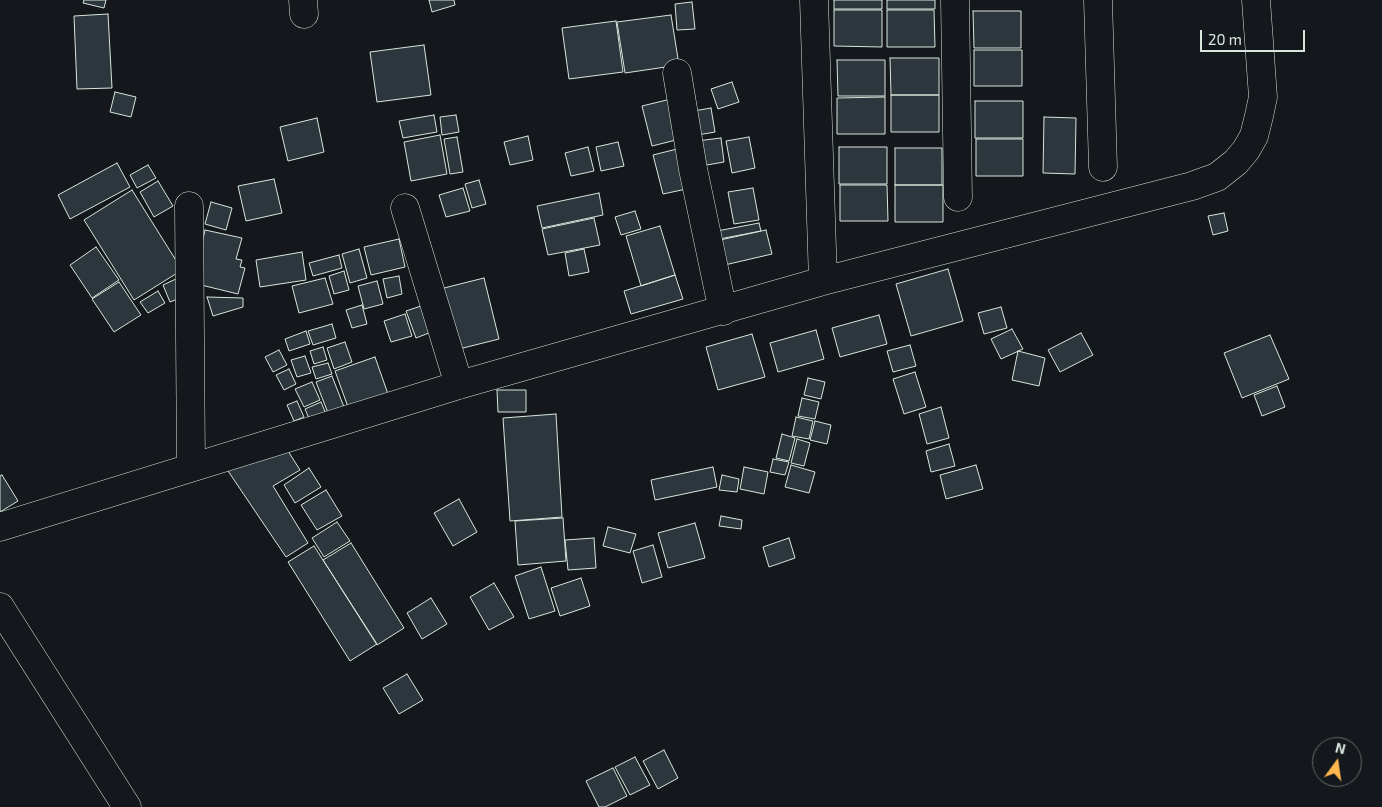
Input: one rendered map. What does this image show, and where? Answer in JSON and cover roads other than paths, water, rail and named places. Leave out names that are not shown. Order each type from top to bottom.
[{"type":"street","points":[[814,0],[823,282]]},
{"type":"street","points":[[954,0],[958,197]]},
{"type":"street","points":[[1098,0],[1102,167]]},
{"type":"street","points":[[0,527],[459,385],[823,282],[1183,188],[1217,177],[1236,162],[1246,150],[1254,136],[1259,116],[1263,97],[1256,0]]},
{"type":"street","points":[[677,73],[693,168],[723,311]]},
{"type":"street","points":[[189,206],[191,467]]},
{"type":"street","points":[[405,208],[459,385]]},
{"type":"street","points":[[0,607],[127,807]]}]
